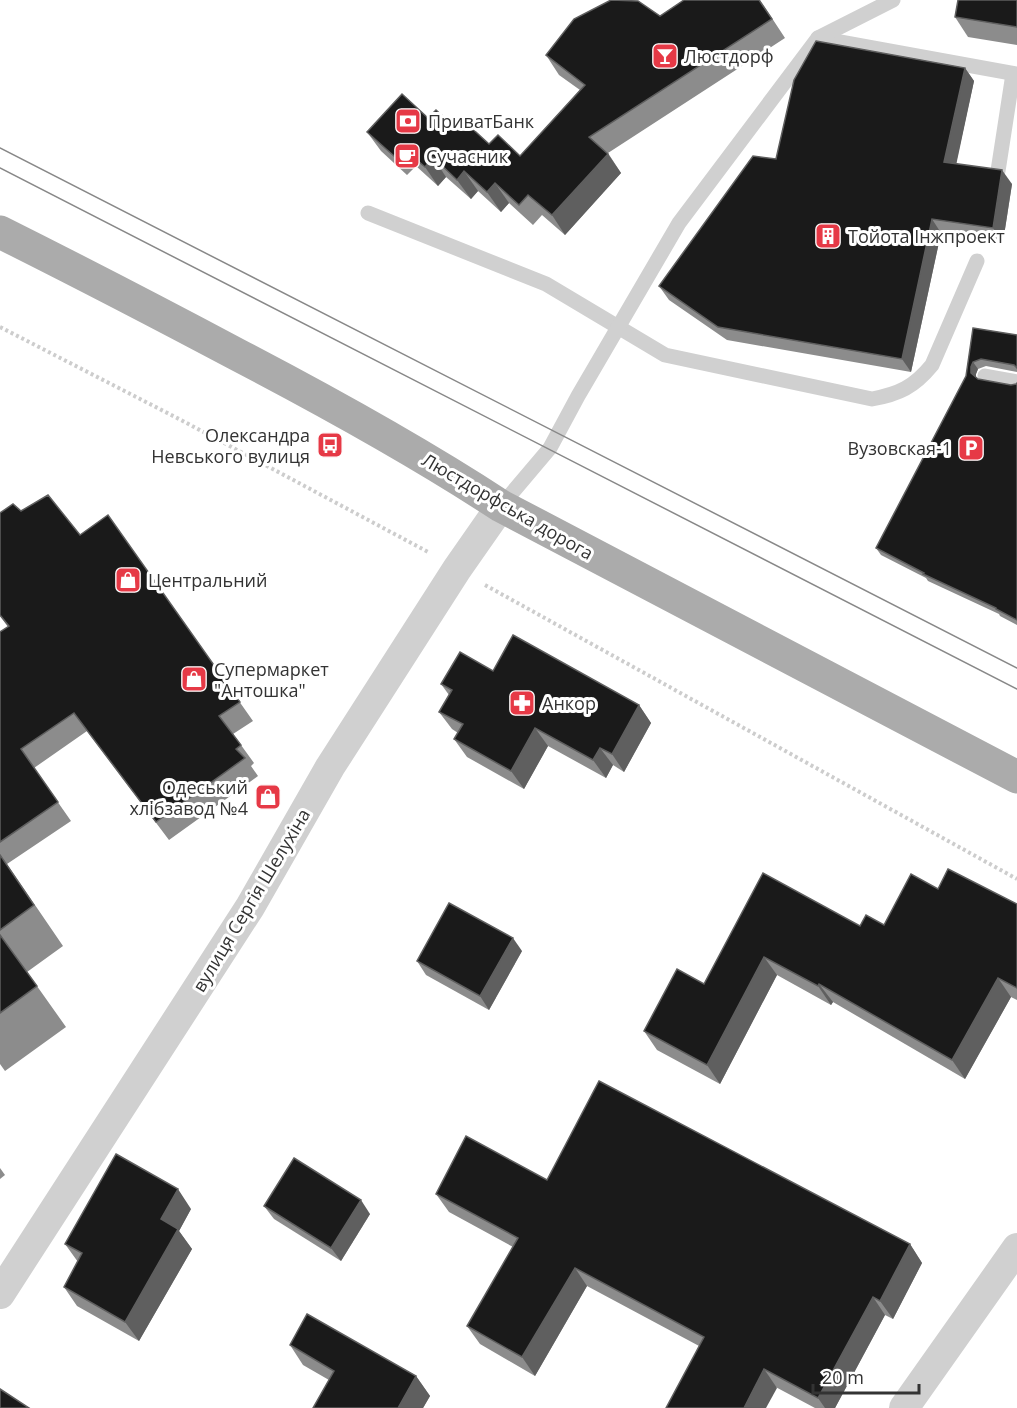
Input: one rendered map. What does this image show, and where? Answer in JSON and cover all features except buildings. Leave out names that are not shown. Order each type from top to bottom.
[{"type":"main road","name":"Люстдорфська дорога","points":[[0,232],[113,288],[345,412],[458,478],[501,507],[1017,777]]},
{"type":"street","name":"вулиця Сергія Шелухіна","points":[[0,1294],[250,907],[330,767],[457,569],[501,507]]},
{"type":"street","points":[[904,1408],[1017,1248]]},
{"type":"lane","points":[[501,507],[550,448],[679,223],[818,38],[893,0]]},
{"type":"lane","points":[[818,38],[1015,74],[998,171]]},
{"type":"lane","points":[[368,213],[546,284],[665,355],[872,399],[896,394],[920,379],[932,365],[977,261]]},
{"type":"lane","points":[[985,376],[1017,382]]},
{"type":"path","points":[[0,327],[422,548],[1017,879]]},
{"type":"tram line","points":[[0,148],[1017,668]]},
{"type":"tram line","points":[[0,168],[1017,689]]},
{"type":"place","name":"Люстдорф","points":[[665,56]]},
{"type":"place","name":"ПриватБанк","points":[[408,121]]},
{"type":"place","name":"Сучасник","points":[[407,156]]},
{"type":"place","name":"Тойота Інжпроект","points":[[828,236]]},
{"type":"place","name":"Олександра Невського вулиця","points":[[330,445]]},
{"type":"place","name":"Вузовская-1","points":[[971,448]]},
{"type":"place","name":"Центральний","points":[[128,580]]},
{"type":"place","name":"Супермаркет \"Антошка\"","points":[[194,679]]},
{"type":"place","name":"Анкор","points":[[522,703]]},
{"type":"place","name":"Одеський хлібзавод №4","points":[[268,797]]}]
